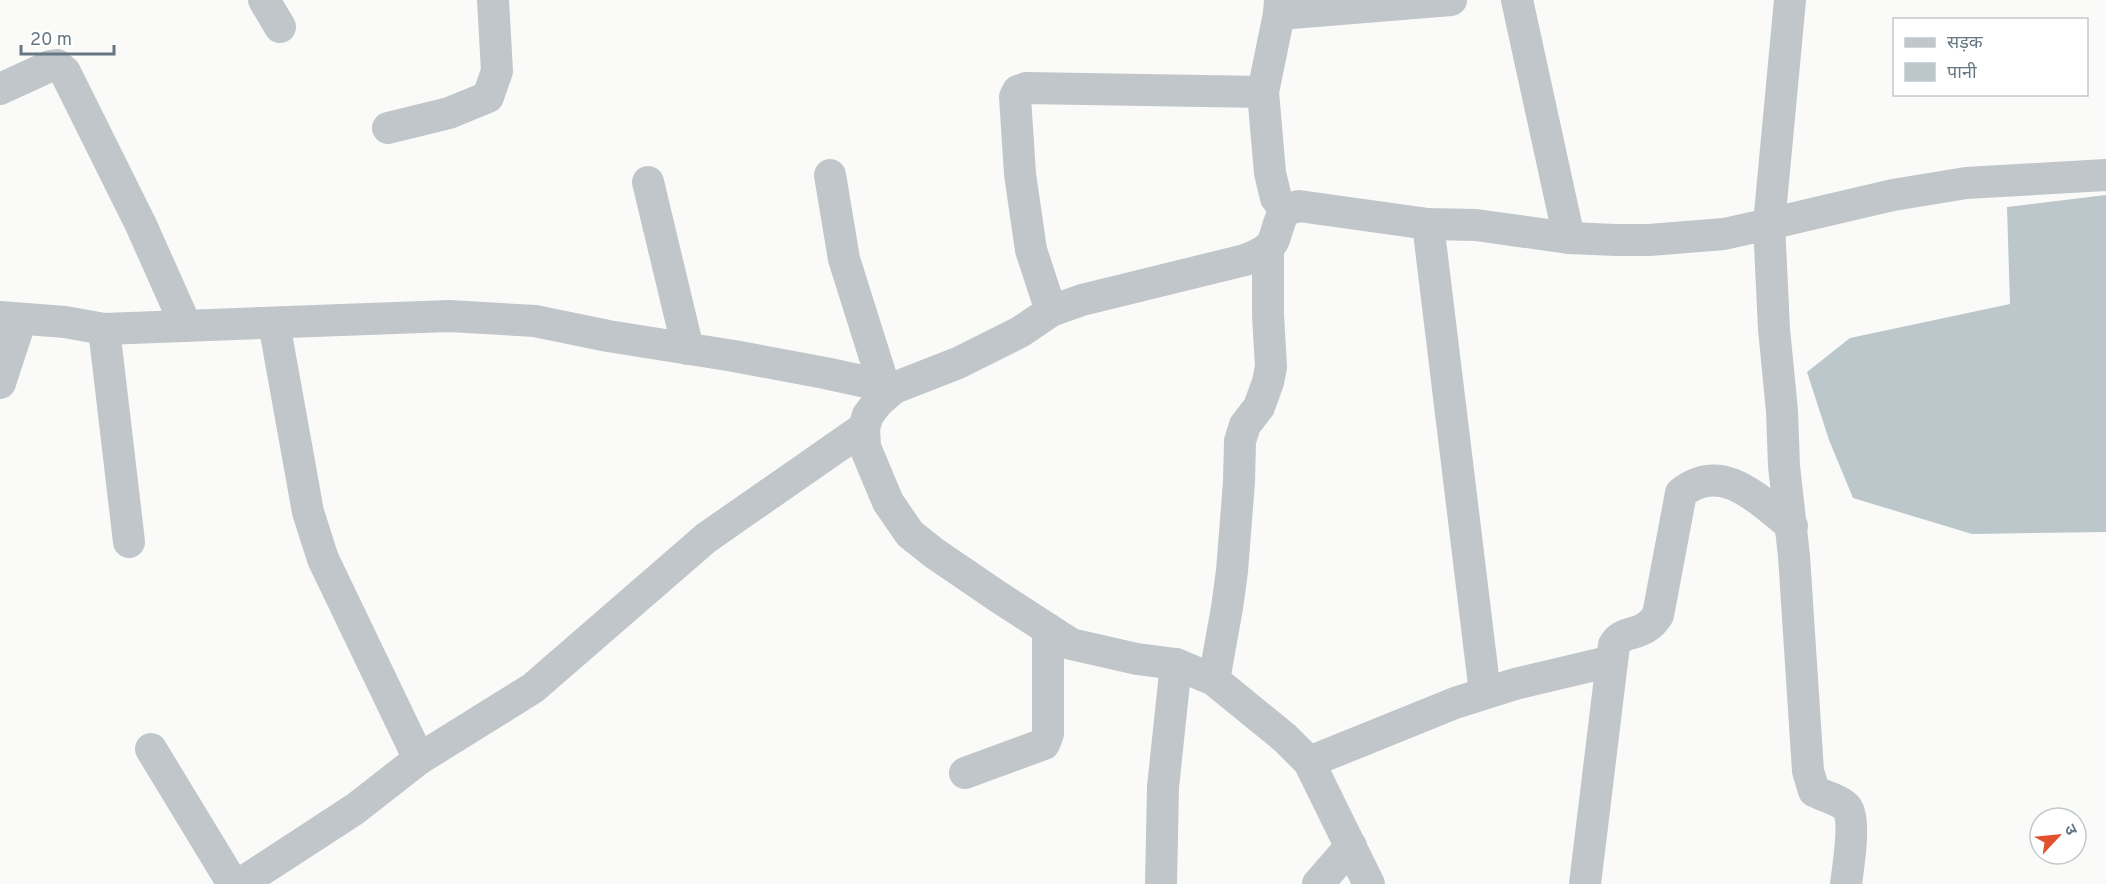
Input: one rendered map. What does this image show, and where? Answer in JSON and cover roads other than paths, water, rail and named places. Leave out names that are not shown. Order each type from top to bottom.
[{"type":"street","points":[[264,0],[280,27]]},
{"type":"street","points":[[388,128],[449,113],[488,97],[497,71],[493,0]]},
{"type":"street","points":[[1285,210],[1276,198],[1270,173],[1263,92],[1280,7],[1451,0]]},
{"type":"street","points":[[1517,0],[1569,238]]},
{"type":"street","points":[[1790,0],[1769,224],[1774,329],[1782,411],[1784,466],[1792,526],[1808,771],[1814,791],[1839,802],[1848,809],[1851,822],[1846,884]]},
{"type":"street","points":[[0,89],[50,66],[57,65],[65,72],[141,225],[186,326]]},
{"type":"street","points":[[1051,311],[1031,250],[1020,174],[1015,98],[1018,92],[1026,88],[1263,92]]},
{"type":"street","points":[[830,175],[844,259],[889,387]]},
{"type":"street","points":[[0,383],[11,318],[65,322],[104,329],[459,316],[535,321],[734,356],[889,387],[958,363],[1020,332],[1051,311],[1082,300],[1245,260],[1268,249],[1275,239],[1285,210],[1299,206],[1428,224],[1476,225],[1569,238],[1649,240],[1724,234],[1893,195],[1966,183],[2106,175]]},
{"type":"street","points":[[648,182],[688,349]]},
{"type":"street","points":[[1428,224],[1485,693]]},
{"type":"street","points":[[1214,680],[1232,571],[1240,441],[1245,425],[1259,407],[1271,367],[1268,249]]},
{"type":"street","points":[[274,323],[308,512],[323,559],[419,759]]},
{"type":"street","points":[[104,329],[129,543]]},
{"type":"street","points":[[889,387],[868,415],[864,428],[866,447],[888,502],[910,534],[997,597],[1071,644],[1137,659],[1176,664],[1214,680],[1285,738],[1309,762],[1369,884]]},
{"type":"street","points":[[240,884],[355,809],[419,759],[533,688],[706,538],[864,428]]},
{"type":"street","points":[[1585,884],[1614,645],[1617,639],[1643,631],[1652,625],[1658,615],[1680,493],[1691,484],[1711,479],[1729,482],[1746,491],[1792,526]]},
{"type":"street","points":[[964,772],[1044,744],[1048,734],[1048,629]]},
{"type":"street","points":[[1309,762],[1485,693],[1612,661]]},
{"type":"street","points":[[1161,884],[1163,788],[1176,664]]},
{"type":"street","points":[[151,749],[233,884]]},
{"type":"street","points":[[1318,884],[1351,846]]},
{"type":"water","points":[[2106,195],[2106,532],[1972,534],[1853,498],[1829,440],[1807,372],[1850,338],[2010,304],[2007,207]]}]
